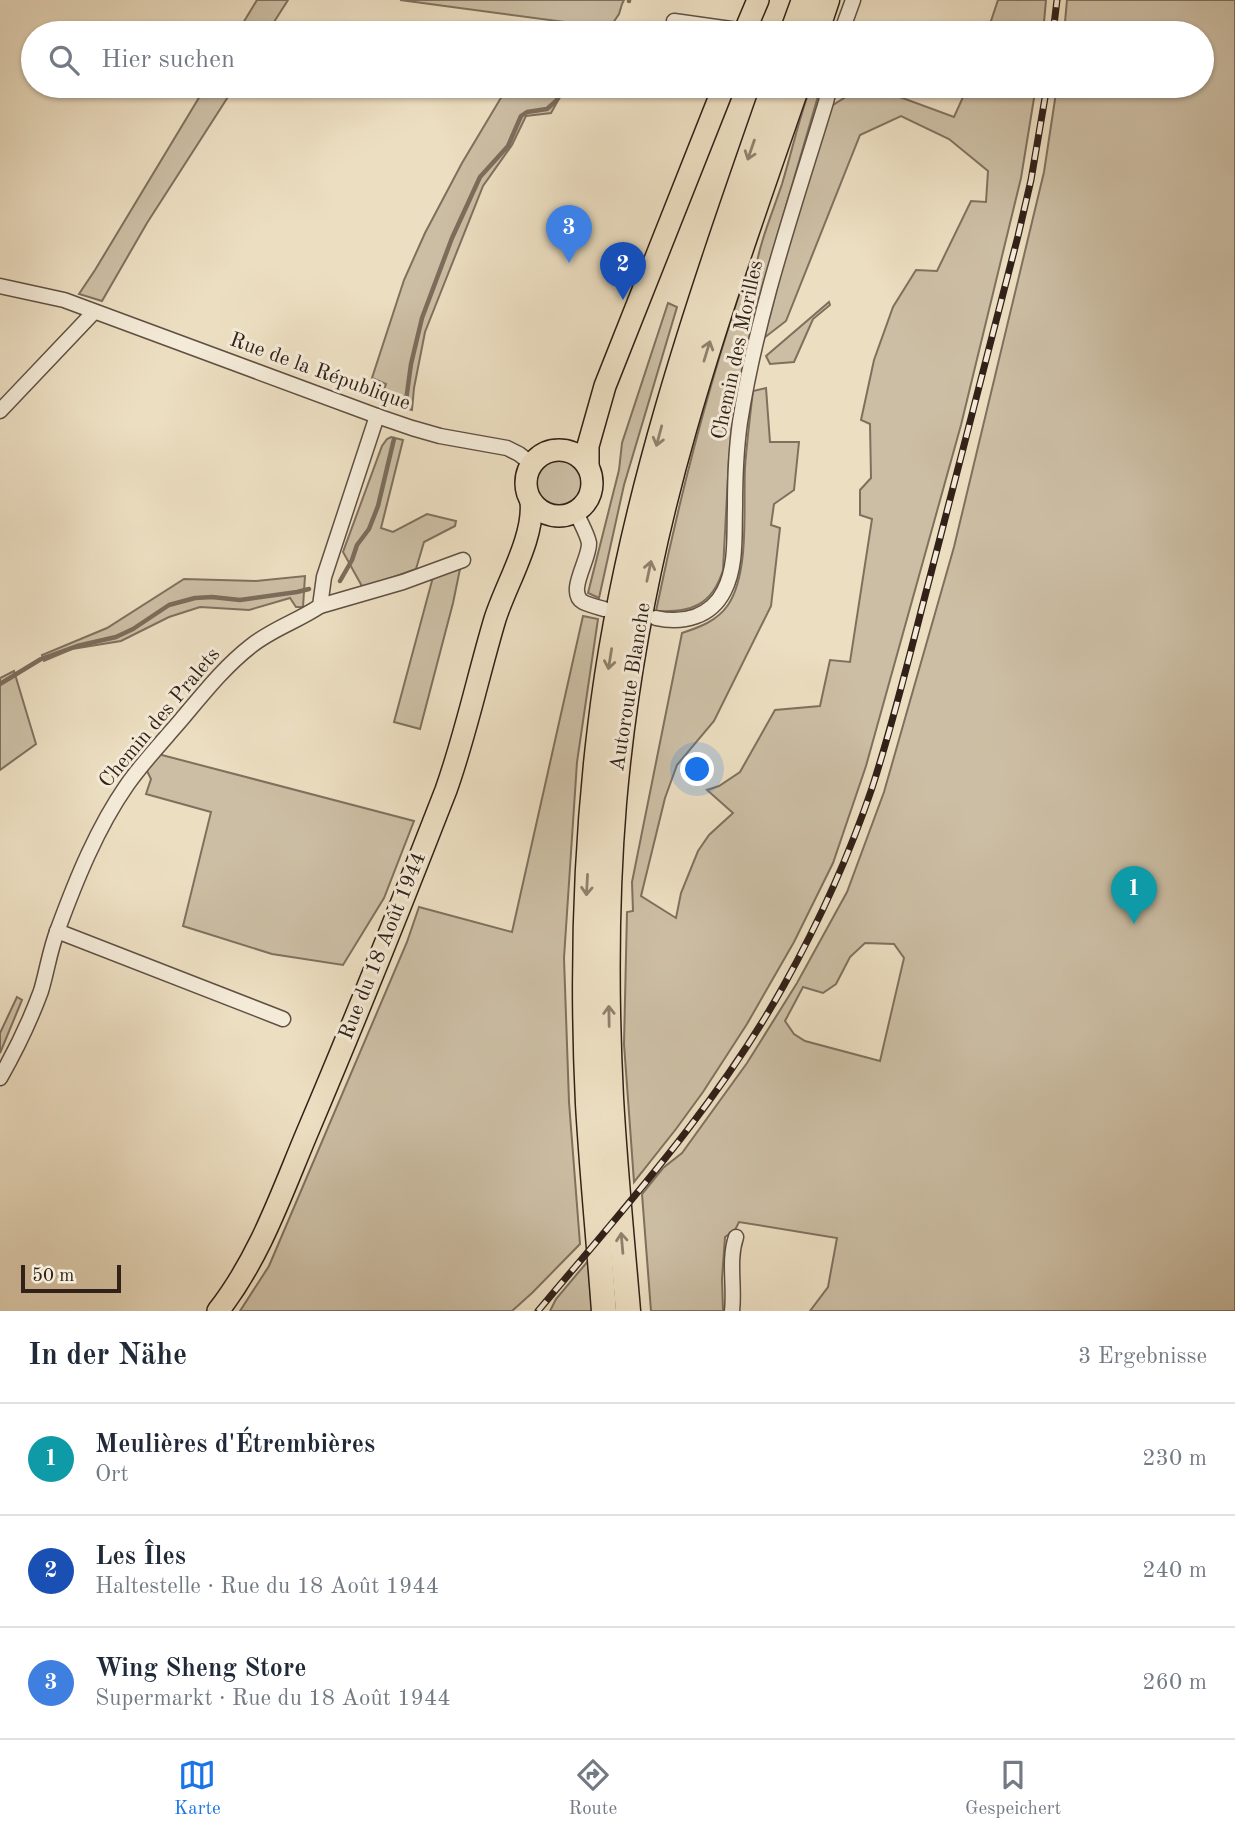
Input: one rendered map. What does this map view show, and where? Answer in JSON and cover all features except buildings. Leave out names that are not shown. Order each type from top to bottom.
[{"type":"highway","points":[[796,21],[804,0]]},
{"type":"highway","points":[[820,21],[827,0]]},
{"type":"highway","name":"Autoroute Blanche","points":[[604,1311],[588,1104],[586,974],[589,854],[600,725],[624,580],[663,420],[706,281],[770,98]]},
{"type":"highway","name":"Autoroute Blanche","points":[[628,1311],[611,1097],[608,977],[611,851],[623,726],[648,578],[684,428],[733,271],[793,98]]},
{"type":"main road","points":[[749,21],[758,0]]},
{"type":"main road","points":[[587,465],[588,446],[605,386],[719,98]]},
{"type":"main road","points":[[559,449],[575,432],[605,386]]},
{"type":"main road","points":[[559,449],[575,453],[587,465],[592,477],[590,495],[583,506],[566,514],[543,512],[531,501],[526,482],[532,464],[544,453],[559,449]]},
{"type":"main road","name":"Rue du 18 Août 1944","points":[[218,1311],[247,1268],[269,1222],[433,825],[455,765],[496,617],[516,568],[531,520],[531,501]]},
{"type":"main road","name":"Rue du 18 Août 1944","points":[[516,568],[566,514]]},
{"type":"street","points":[[845,21],[853,0]]},
{"type":"street","name":"Chemin des Morilles","points":[[656,618],[683,620],[705,612],[723,594],[729,579],[734,542],[735,470],[740,422],[780,252],[827,98]]},
{"type":"street","name":"Rue de la République","points":[[0,286],[64,300],[377,416],[440,436],[507,448],[532,464]]},
{"type":"street","points":[[0,411],[94,312]]},
{"type":"street","points":[[320,606],[324,577],[377,416]]},
{"type":"street","points":[[566,514],[589,544],[577,586],[578,598],[604,609]]},
{"type":"street","name":"Chemin des Pralets","points":[[0,1078],[32,1013],[57,931],[99,834],[129,782],[213,682],[269,633],[320,606],[402,582],[463,560]]},
{"type":"street","points":[[57,931],[283,1019]]},
{"type":"street","points":[[732,1311],[732,1255],[736,1237]]},
{"type":"shaded area","points":[[257,0],[288,0],[275,21],[244,21]]},
{"type":"shaded area","points":[[400,0],[624,0],[614,21],[558,21]]},
{"type":"shaded area","points":[[998,0],[1046,0],[1044,21],[991,21]]},
{"type":"shaded area","points":[[1067,0],[1235,0],[1235,1311],[810,1311],[828,1287],[837,1238],[739,1222],[735,1230],[725,1237],[723,1311],[651,1311],[642,1194],[663,1168],[682,1153],[747,1063],[797,983],[847,892],[884,792],[954,547],[1044,172],[1055,98],[1214,98],[1214,21],[1065,21]],"holes":[[[865,943],[894,944],[904,958],[880,1061],[805,1041],[794,1034],[785,1021],[803,987],[823,993],[836,984],[850,957]]]},
{"type":"shaded area","points":[[199,98],[227,98],[147,223],[102,301],[79,294]]},
{"type":"shaded area","points":[[501,98],[559,98],[551,113],[526,116],[512,145],[483,186],[425,332],[412,410],[380,401],[386,384],[372,378],[404,280],[462,163]]},
{"type":"shaded area","points":[[807,98],[818,98],[752,323],[729,457],[723,570],[713,592],[698,605],[679,610],[656,611],[685,482],[720,355],[747,271],[755,272]]},
{"type":"shaded area","points":[[844,98],[903,98],[954,117],[963,98],[1034,98],[1021,178],[961,425],[866,766],[833,863],[794,942],[747,1024],[703,1092],[634,1182],[624,1044],[627,912],[633,911],[632,882],[682,633],[708,623],[724,611],[740,575],[744,539],[745,467],[753,391],[766,388],[770,442],[799,442],[794,490],[774,504],[771,525],[780,528],[771,606],[714,721],[677,765],[665,798],[641,896],[676,918],[681,893],[698,851],[709,835],[733,813],[707,790],[719,786],[740,772],[775,710],[820,706],[830,660],[850,662],[872,519],[860,515],[860,490],[871,478],[870,424],[861,420],[874,360],[893,307],[916,270],[937,271],[971,201],[986,202],[988,171],[949,139],[901,116],[860,135],[786,321],[764,338],[785,256],[830,107]]},
{"type":"shaded area","points":[[829,302],[830,305],[813,319],[794,362],[770,364],[766,356]]},
{"type":"shaded area","points":[[668,303],[677,307],[624,485],[599,598],[588,593],[619,470],[622,443]]},
{"type":"shaded area","points":[[391,437],[403,440],[381,528],[393,532],[427,514],[456,521],[455,526],[424,542],[416,569],[363,588],[343,552],[382,446]]},
{"type":"shaded area","points":[[559,458],[576,465],[583,482],[576,499],[559,506],[542,499],[535,482],[542,465]]},
{"type":"shaded area","points":[[460,569],[420,729],[394,722],[433,577]]},
{"type":"shaded area","points":[[305,576],[303,607],[296,607],[290,598],[249,610],[200,607],[169,617],[121,641],[72,649],[44,661],[42,655],[107,628],[184,579],[256,581]]},
{"type":"shaded area","points":[[583,616],[598,619],[577,762],[564,958],[569,1102],[580,1244],[512,1311],[240,1311],[269,1266],[407,942],[419,907],[512,932]]},
{"type":"shaded area","points":[[14,671],[36,744],[0,770],[0,678]]},
{"type":"shaded area","points":[[158,754],[414,821],[384,898],[343,965],[272,954],[183,926],[211,812],[146,794],[151,779],[146,769]]},
{"type":"shaded area","points":[[17,997],[22,1000],[0,1053],[0,1033]]},
{"type":"shaded area","points":[[588,1261],[592,1311],[550,1311],[556,1299]]},
{"type":"waterway","points":[[405,408],[411,364],[422,318],[452,238],[480,177],[508,146],[521,116],[527,112],[547,109],[558,98]]},
{"type":"waterway","points":[[340,581],[357,545],[369,529],[378,506],[394,439]]},
{"type":"waterway","points":[[0,684],[41,659],[77,646],[116,637],[169,605],[195,598],[240,600],[309,589]]},
{"type":"railway","points":[[1054,21],[1057,0]]},
{"type":"railway","points":[[538,1311],[637,1194],[730,1072],[784,985],[843,864],[872,788],[903,681],[1018,236],[1045,98]]},
{"type":"place","name":"Wing Sheng Store","points":[[569,263]]},
{"type":"place","name":"Les Îles","points":[[623,300]]},
{"type":"place","name":"Meulières d'Étrembières","points":[[1134,924]]}]
